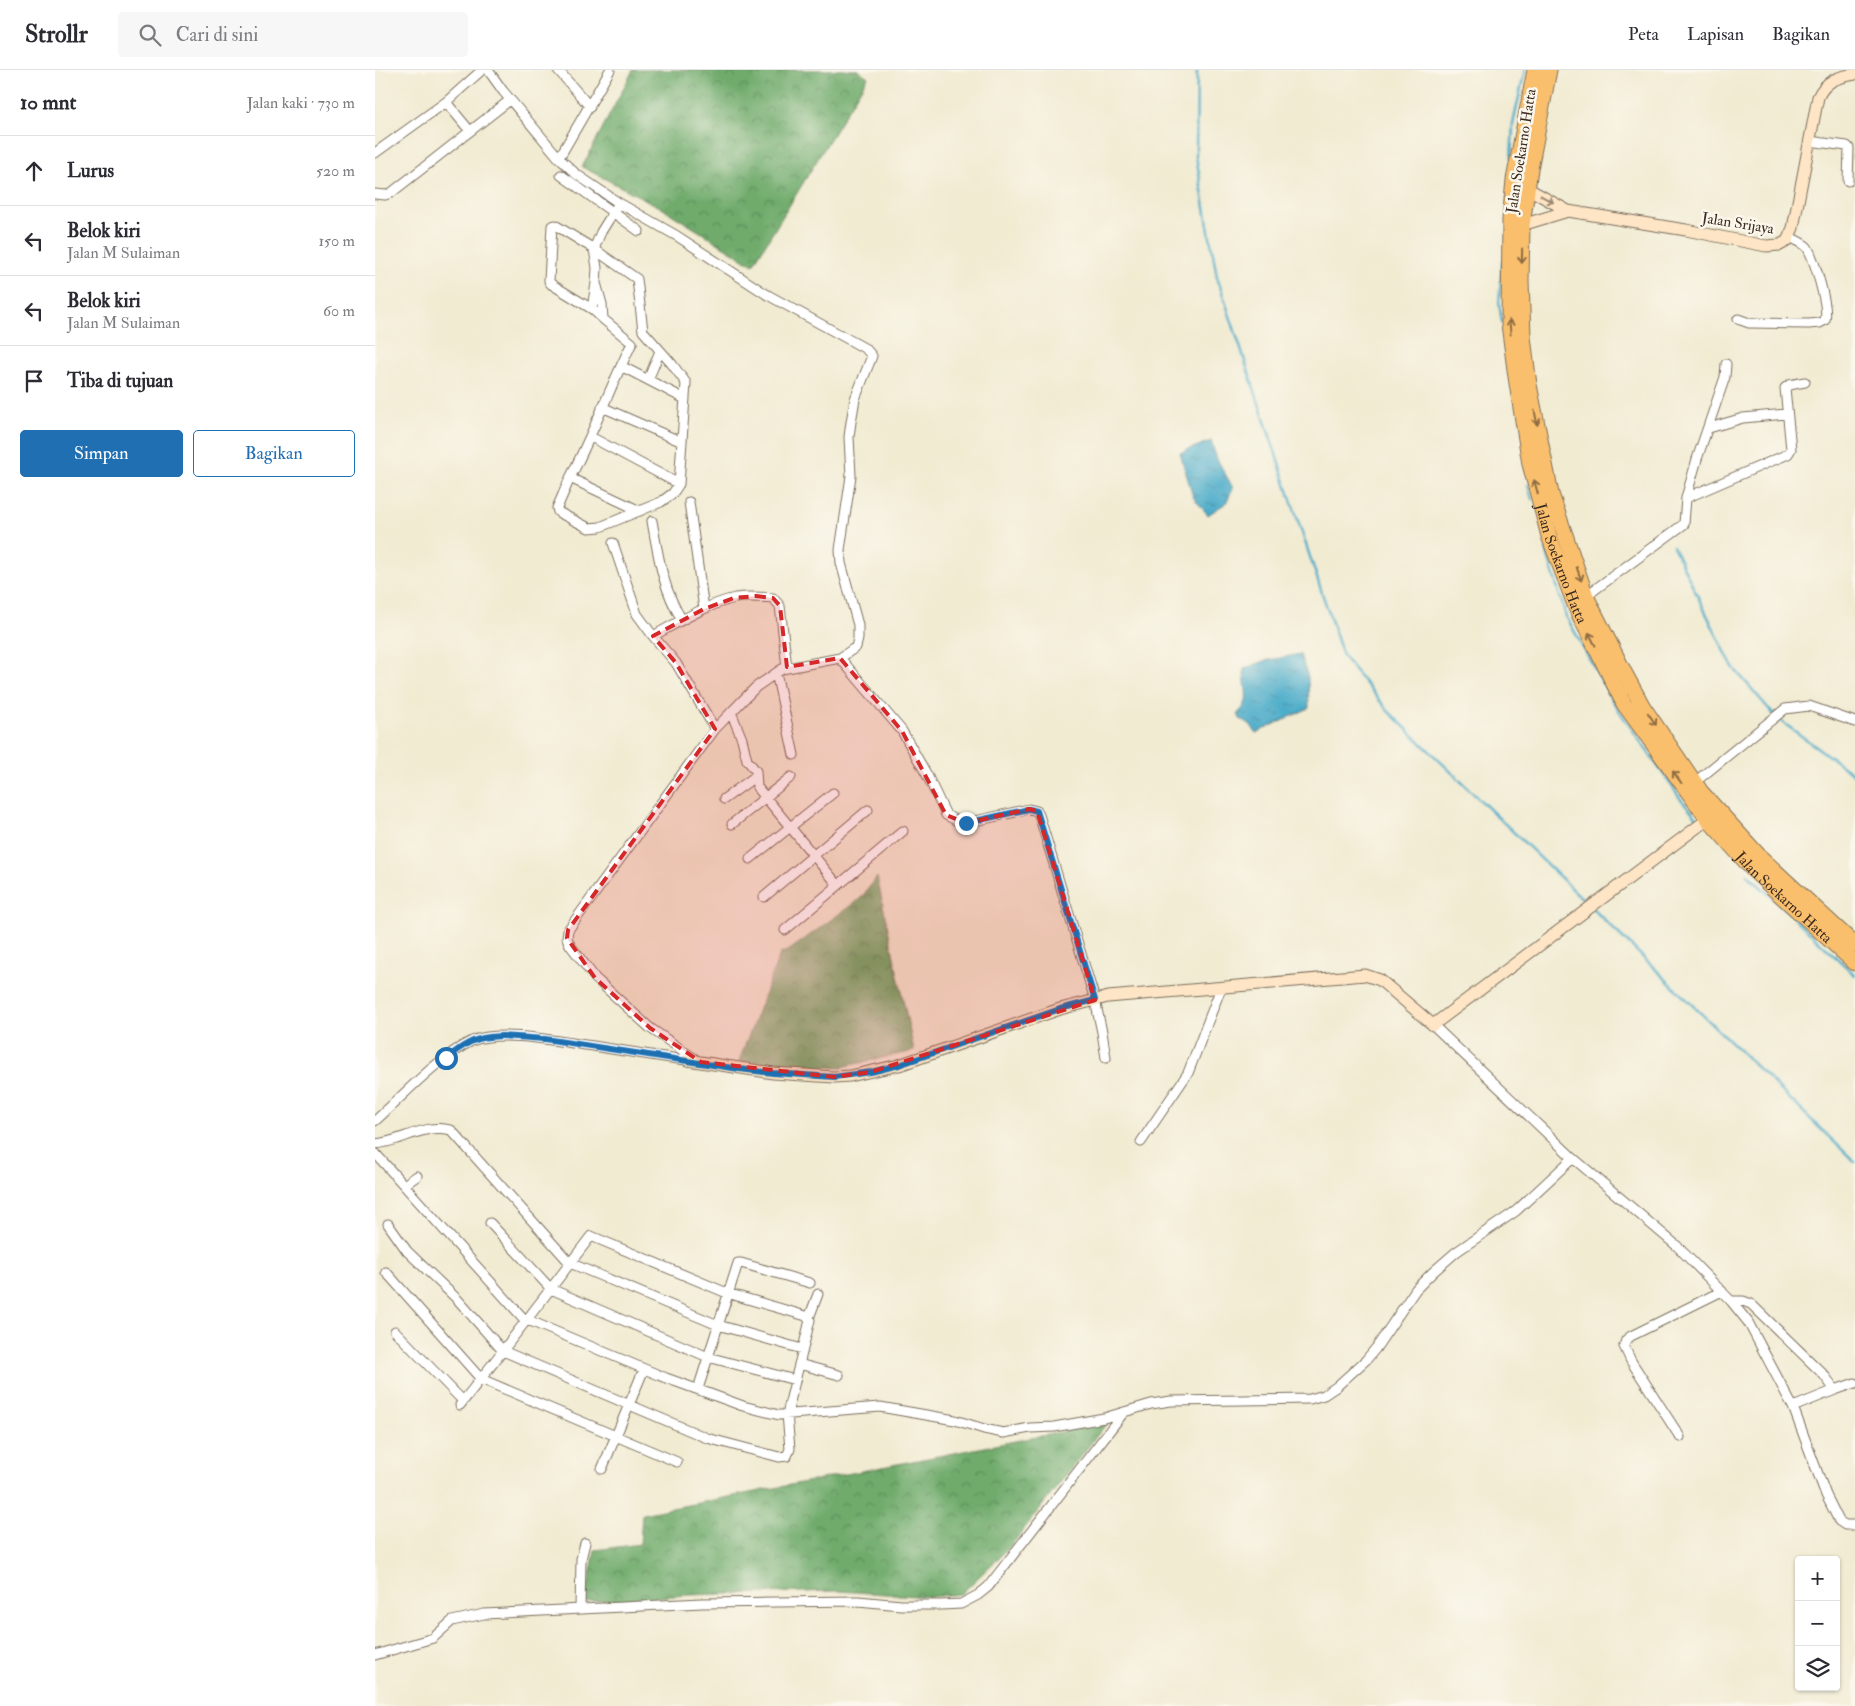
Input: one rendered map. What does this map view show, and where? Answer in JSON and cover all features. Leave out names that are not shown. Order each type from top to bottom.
[{"type":"highway","name":"Jalan Soekarno Hatta","points":[[1535,70],[1514,180],[1510,220],[1508,282],[1511,342],[1530,464],[1549,536],[1577,610],[1624,704],[1707,820],[1753,870],[1855,963]]},
{"type":"highway","name":"Jalan Soekarno Hatta","points":[[1549,70],[1527,188],[1523,225],[1521,281],[1523,337],[1529,385],[1551,494],[1586,596],[1643,707],[1701,792],[1761,857],[1855,945]]},
{"type":"street","points":[[375,153],[445,102],[482,70]]},
{"type":"street","points":[[558,70],[590,107]]},
{"type":"street","points":[[559,158],[610,70]]},
{"type":"street","points":[[492,72],[510,100],[559,158],[576,174],[677,236],[766,294],[866,350],[872,356],[855,399],[851,422],[849,438],[851,476],[839,550],[858,624],[856,647],[840,658],[787,668],[756,686],[715,729],[568,930],[567,938],[580,960],[595,978],[650,1028],[701,1062]]},
{"type":"street","name":"Jalan Srijaya","points":[[1523,225],[1568,211],[1686,230],[1766,246],[1780,245],[1790,237],[1793,228],[1818,97],[1822,89],[1838,77],[1855,74]]},
{"type":"street","points":[[375,194],[385,195],[391,193],[510,100]]},
{"type":"street","points":[[445,102],[470,131]]},
{"type":"street","points":[[1809,141],[1847,146],[1849,148],[1848,181]]},
{"type":"street","points":[[561,175],[639,230]]},
{"type":"street","points":[[1527,188],[1568,211]]},
{"type":"street","points":[[592,309],[597,268],[594,249],[619,202]]},
{"type":"street","points":[[632,342],[592,309],[551,284],[549,281],[552,226],[555,225],[594,249],[637,280],[643,330],[686,383],[683,398],[679,484],[673,493],[661,502],[600,528],[589,528],[558,512],[557,508],[591,437],[602,407],[632,342],[643,330]]},
{"type":"street","points":[[1738,319],[1749,323],[1809,324],[1820,323],[1825,320],[1826,311],[1823,295],[1812,260],[1806,246],[1790,237]]},
{"type":"street","points":[[596,283],[602,304],[603,319]]},
{"type":"street","points":[[648,380],[659,351]]},
{"type":"street","points":[[1586,596],[1684,524],[1686,498],[1725,377],[1725,364]]},
{"type":"street","points":[[621,366],[683,398]]},
{"type":"street","points":[[1686,498],[1788,454],[1791,449],[1786,414],[1785,387],[1805,382]]},
{"type":"street","points":[[602,407],[682,442]]},
{"type":"street","points":[[1709,428],[1743,418],[1786,414]]},
{"type":"street","points":[[591,437],[679,484]]},
{"type":"street","points":[[570,478],[640,511]]},
{"type":"street","points":[[689,502],[705,609]]},
{"type":"street","points":[[652,521],[661,570],[672,603],[681,620]]},
{"type":"street","points":[[613,543],[637,614],[675,663],[715,729]]},
{"type":"street","points":[[653,636],[681,620],[734,598],[756,596],[773,598],[780,606],[787,668]]},
{"type":"street","points":[[840,658],[901,731],[927,776],[946,815],[959,822],[966,823],[1029,809],[1037,811],[1095,1000],[1106,1058]]},
{"type":"street","points":[[776,673],[794,755]]},
{"type":"street","points":[[1695,782],[1785,709],[1809,706],[1855,722]]},
{"type":"street","points":[[731,712],[742,739],[747,760],[756,770],[757,787],[838,885]]},
{"type":"street","points":[[724,799],[756,776]]},
{"type":"street","points":[[732,824],[791,777]]},
{"type":"street","points":[[750,859],[833,793]]},
{"type":"street","points":[[764,897],[868,810]]},
{"type":"street","points":[[1433,1025],[1707,820]]},
{"type":"street","points":[[785,930],[903,831]]},
{"type":"street","points":[[375,1121],[436,1066],[463,1046],[482,1038],[545,1039],[773,1073],[834,1077],[850,1076],[899,1065],[1060,1009],[1119,995],[1370,976],[1379,980],[1433,1025],[1573,1158],[1677,1246],[1731,1301],[1748,1322],[1793,1407],[1826,1495],[1839,1521],[1845,1525],[1855,1525]]},
{"type":"street","points":[[1141,1142],[1187,1073],[1221,988]]},
{"type":"street","points":[[375,1144],[405,1137],[424,1129],[451,1130],[570,1263],[718,1325],[802,1349]]},
{"type":"street","points":[[375,1153],[523,1318],[527,1320],[644,1369],[743,1406],[779,1415],[880,1407],[955,1420],[1003,1433],[1030,1428],[1054,1428],[1104,1418],[1124,1411],[1171,1400],[1310,1399],[1323,1396],[1366,1360],[1416,1288],[1456,1252],[1515,1211],[1573,1158]]},
{"type":"street","points":[[405,1185],[417,1176]]},
{"type":"street","points":[[490,1223],[551,1289],[708,1357],[795,1380]]},
{"type":"street","points":[[388,1224],[407,1251],[457,1300],[503,1351],[707,1438],[779,1458],[787,1456],[789,1450],[787,1414],[809,1318],[818,1294]]},
{"type":"street","points":[[395,1331],[462,1403],[591,1236],[595,1236],[727,1293],[809,1318]]},
{"type":"street","points":[[698,1389],[737,1265],[740,1263],[809,1283]]},
{"type":"street","points":[[386,1272],[481,1379],[677,1462]]},
{"type":"street","points":[[1680,1437],[1631,1361],[1624,1346],[1626,1340],[1631,1336],[1722,1291]]},
{"type":"street","points":[[1731,1301],[1743,1301],[1751,1304],[1827,1379],[1835,1390]]},
{"type":"street","points":[[799,1364],[839,1375]]},
{"type":"street","points":[[602,1469],[644,1369]]},
{"type":"street","points":[[1793,1407],[1855,1383]]},
{"type":"street","points":[[375,1655],[433,1638],[452,1621],[484,1614],[701,1603],[859,1601],[901,1605],[961,1604],[989,1587],[1124,1411]]},
{"type":"street","points":[[580,1608],[581,1559],[585,1543]]},
{"type":"highlighted area","points":[[756,596],[773,598],[780,606],[787,667],[840,658],[902,731],[946,815],[966,823],[1029,809],[1037,811],[1095,1000],[871,1072],[834,1077],[701,1062],[650,1028],[595,978],[567,938],[568,930],[715,729],[676,663],[653,636],[704,609],[734,598]]},
{"type":"green space","points":[[633,70],[746,70],[756,73],[758,70],[858,70],[868,77],[753,265],[660,207],[582,167]]},
{"type":"green space","points":[[877,877],[914,1051],[837,1068],[739,1061],[780,954],[791,949],[861,898]]},
{"type":"green space","points":[[1107,1423],[1010,1547],[961,1594],[930,1597],[838,1591],[689,1595],[585,1602],[595,1550],[640,1544],[642,1514]]},
{"type":"water","points":[[1211,441],[1217,459],[1233,488],[1226,503],[1208,515],[1193,497],[1180,453]]},
{"type":"water","points":[[1300,654],[1308,677],[1309,708],[1256,733],[1250,724],[1240,719],[1238,713],[1243,708],[1246,698],[1244,669],[1264,661]]},
{"type":"waterway","points":[[1197,70],[1196,156],[1217,277],[1343,656],[1389,712],[1589,905]]},
{"type":"waterway","points":[[1511,160],[1513,124],[1525,70]]},
{"type":"waterway","points":[[1502,262],[1499,303],[1502,322]]},
{"type":"waterway","points":[[1528,485],[1532,499]]},
{"type":"waterway","points":[[1673,546],[1732,666],[1774,715]]},
{"type":"waterway","points":[[1546,550],[1566,616],[1613,702],[1680,798],[1700,821]]},
{"type":"waterway","points":[[1778,719],[1855,775]]},
{"type":"waterway","points":[[1747,874],[1855,975]]},
{"type":"waterway","points":[[1593,909],[1855,1162]]},
{"type":"route","points":[[446,1058],[463,1046],[482,1038],[511,1037],[545,1039],[773,1073],[834,1077],[850,1076],[899,1065],[1060,1009],[1095,1000],[1037,811],[1029,809],[966,823]]}]
